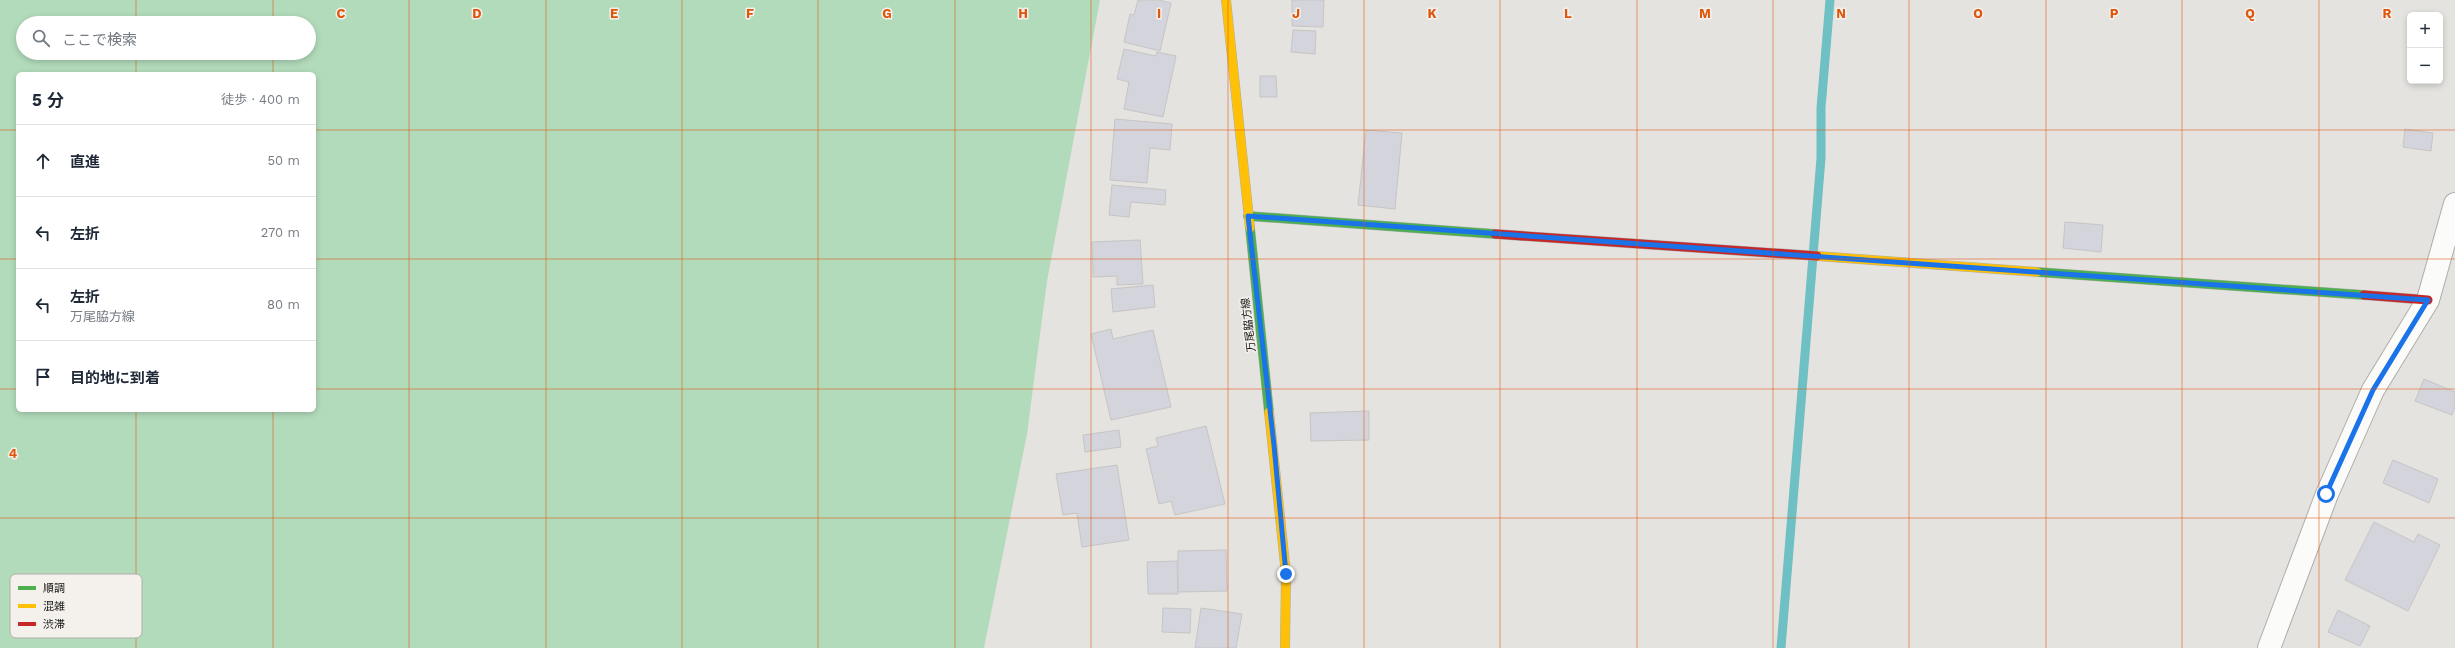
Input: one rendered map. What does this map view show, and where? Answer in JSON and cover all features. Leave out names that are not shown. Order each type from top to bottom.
[{"type":"street","name":"万尾脇方線","points":[[1226,0],[1248,216],[1274,445],[1286,574],[1285,648]]},
{"type":"street","points":[[2269,648],[2326,494],[2370,397],[2428,300],[2455,204]]},
{"type":"street","points":[[1248,216],[2428,300]]},
{"type":"green space","points":[[0,0],[1100,0],[1047,281],[1027,434],[984,648],[0,648]]},
{"type":"building","points":[[1138,0],[1159,0],[1171,3],[1160,51],[1124,42],[1130,14],[1134,15]]},
{"type":"building","points":[[1292,0],[1324,0],[1323,27],[1292,26]]},
{"type":"building","points":[[1293,30],[1316,31],[1315,54],[1291,52]]},
{"type":"building","points":[[1124,49],[1156,56],[1157,52],[1176,56],[1163,117],[1124,109],[1129,82],[1117,79]]},
{"type":"building","points":[[1260,76],[1276,76],[1277,97],[1260,97]]},
{"type":"building","points":[[1115,119],[1172,124],[1170,150],[1150,148],[1147,183],[1110,180]]},
{"type":"building","points":[[2405,129],[2433,133],[2431,151],[2403,147]]},
{"type":"building","points":[[1366,130],[1402,133],[1395,209],[1358,205]]},
{"type":"building","points":[[1112,185],[1166,190],[1165,205],[1131,202],[1129,217],[1109,215]]},
{"type":"building","points":[[2065,222],[2103,225],[2101,252],[2063,248]]},
{"type":"building","points":[[1140,240],[1143,284],[1117,285],[1117,276],[1093,277],[1092,242]]},
{"type":"building","points":[[1153,285],[1155,307],[1113,312],[1111,289]]},
{"type":"building","points":[[1111,329],[1113,339],[1153,330],[1171,407],[1111,420],[1091,334]]},
{"type":"building","points":[[2424,379],[2455,392],[2455,407],[2452,415],[2415,401]]},
{"type":"building","points":[[1369,411],[1369,440],[1311,441],[1310,413]]},
{"type":"building","points":[[1206,426],[1225,504],[1175,515],[1171,501],[1159,504],[1146,449],[1158,446],[1156,438]]},
{"type":"building","points":[[1119,430],[1121,447],[1085,452],[1083,435]]},
{"type":"building","points":[[2393,460],[2438,479],[2429,503],[2383,483]]},
{"type":"building","points":[[1117,465],[1129,540],[1082,547],[1077,513],[1063,515],[1056,474]]},
{"type":"building","points":[[2374,522],[2414,542],[2418,534],[2440,545],[2408,611],[2345,580]]},
{"type":"building","points":[[1226,550],[1227,591],[1178,592],[1178,551]]},
{"type":"building","points":[[1177,561],[1178,594],[1148,594],[1147,562]]},
{"type":"building","points":[[1163,608],[1191,609],[1190,633],[1162,632]]},
{"type":"building","points":[[1201,608],[1242,614],[1236,648],[1195,648]]},
{"type":"building","points":[[2338,610],[2370,626],[2360,646],[2328,632]]},
{"type":"waterway","points":[[1781,648],[1821,158],[1821,108],[1830,0]]},
{"type":"traffic: fast","points":[[1248,216],[1495,234]]},
{"type":"traffic: fast","points":[[1250,228],[1269,412]]},
{"type":"traffic: fast","points":[[2037,272],[2364,295]]},
{"type":"traffic: slow","points":[[1226,0],[1250,228]]},
{"type":"traffic: slow","points":[[1817,256],[2037,272]]},
{"type":"traffic: slow","points":[[1269,412],[1286,574],[1285,648]]},
{"type":"traffic: jam","points":[[1495,234],[1817,256]]},
{"type":"traffic: jam","points":[[2364,295],[2428,300]]},
{"type":"route","points":[[1286,574],[1274,445],[1248,216],[2428,300],[2373,390],[2326,494]]}]
